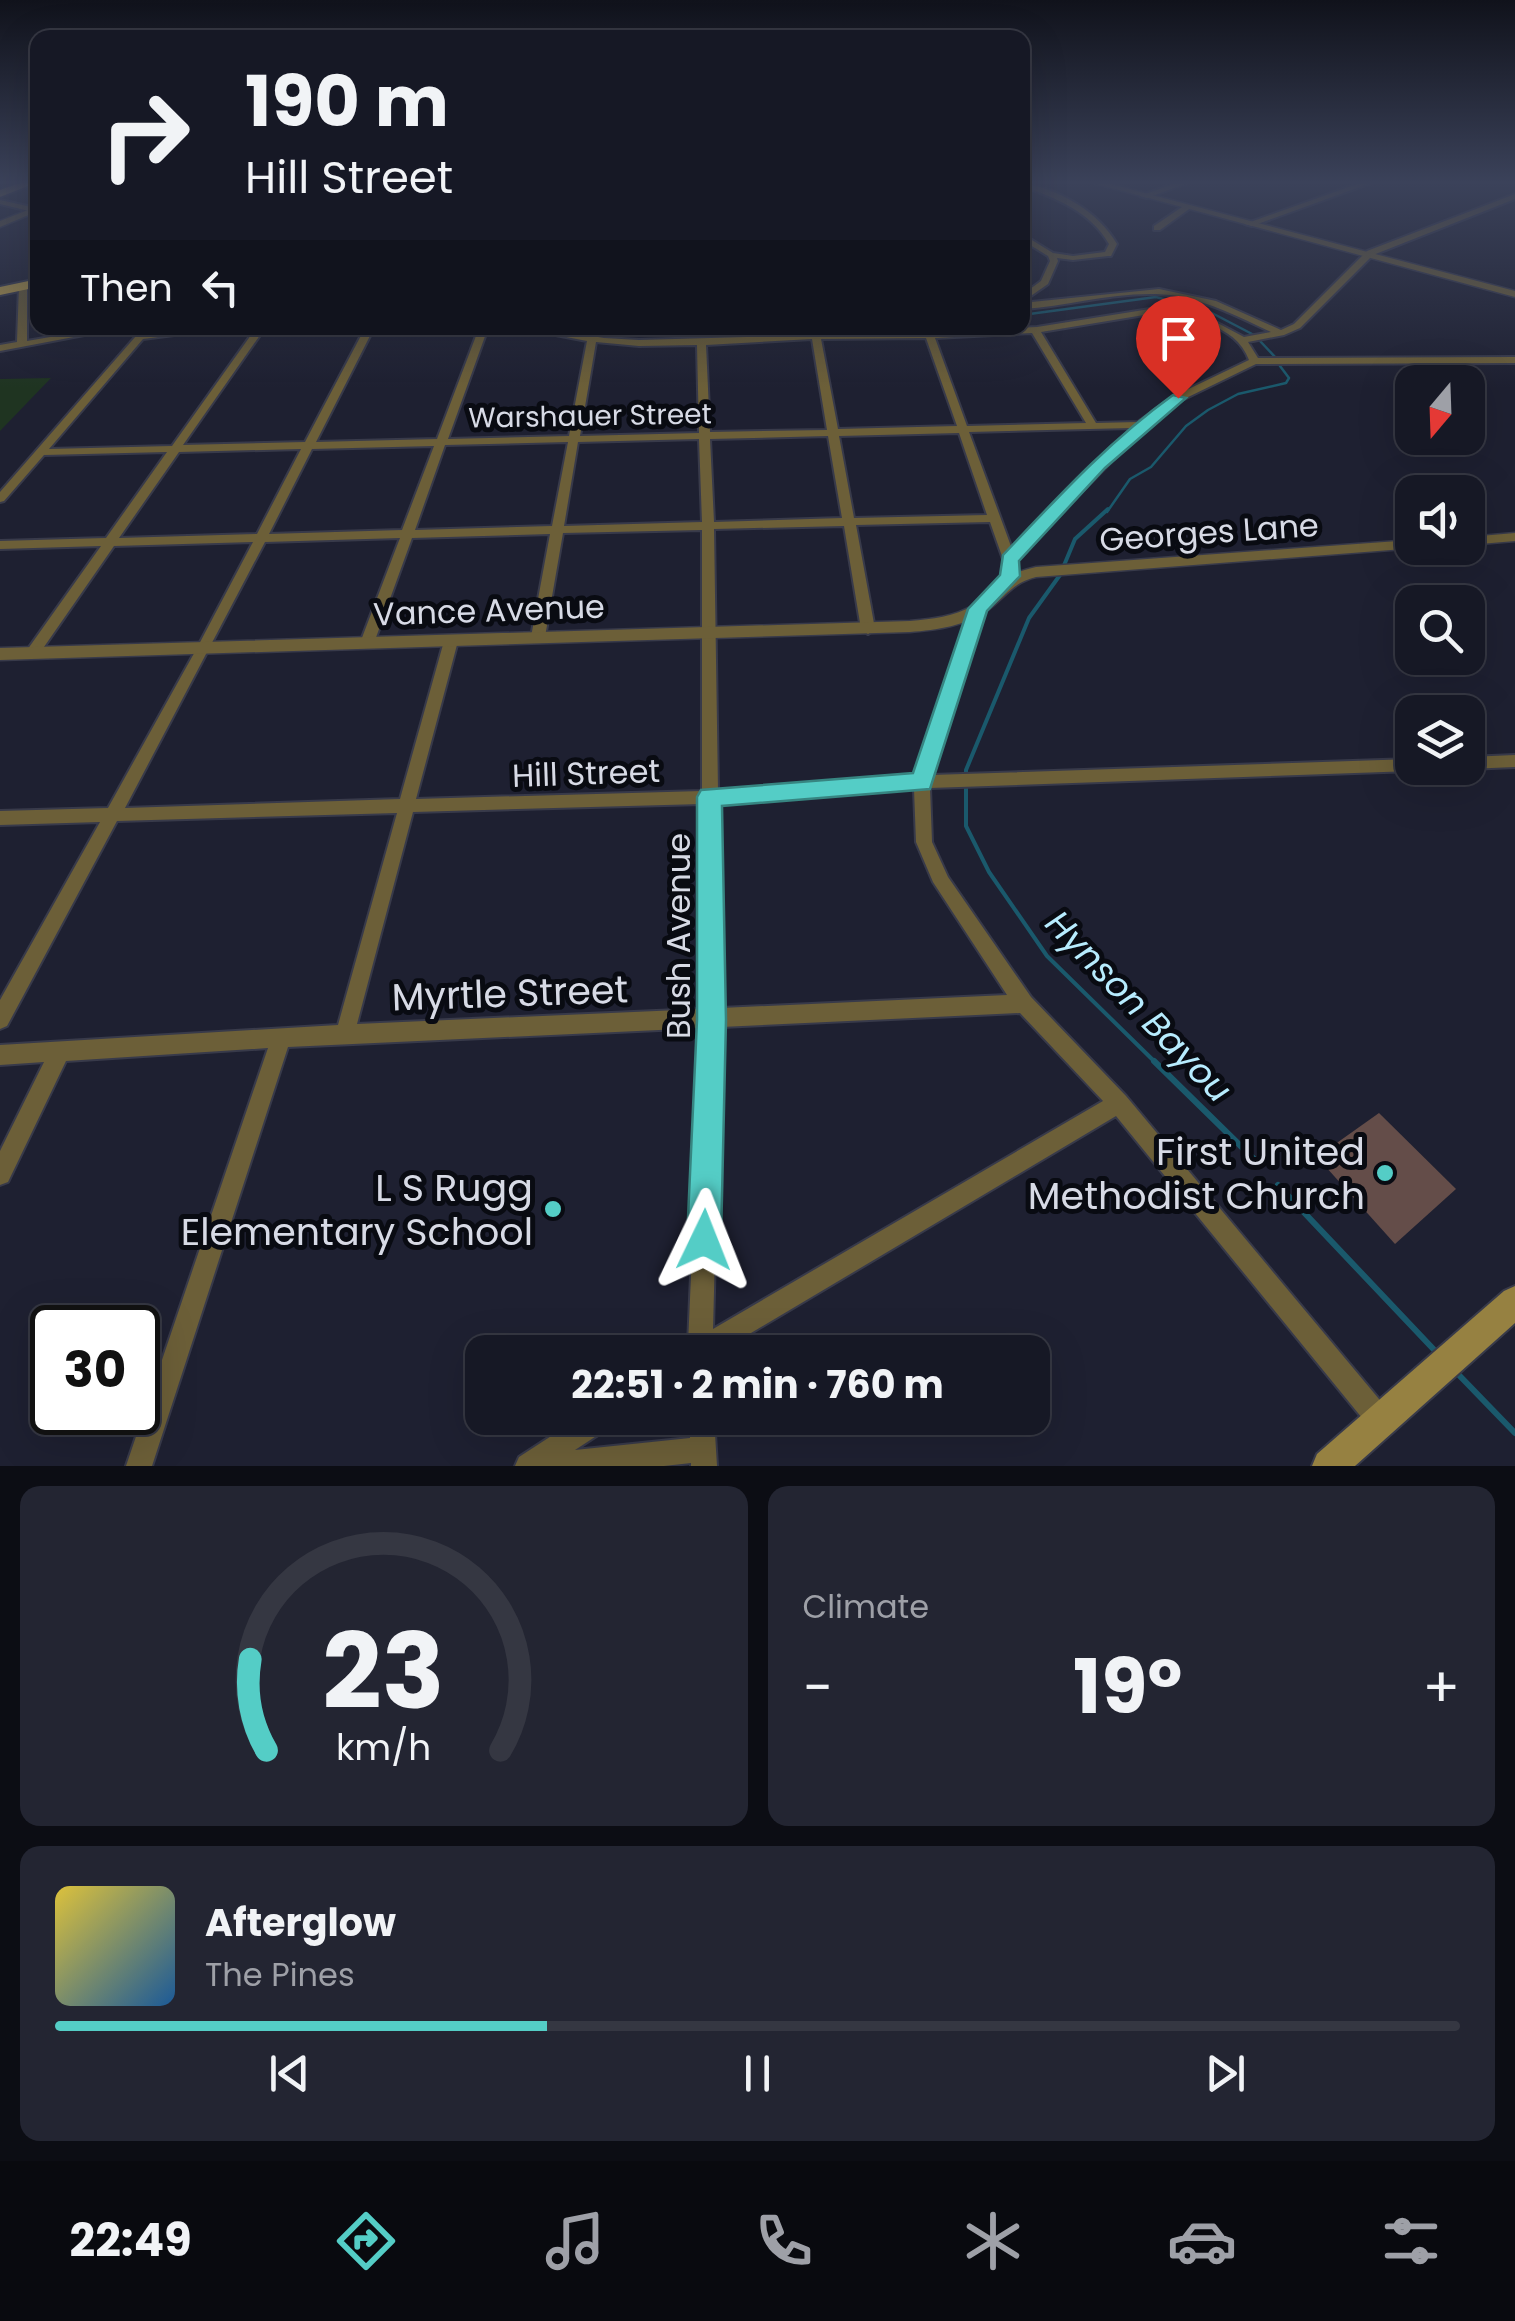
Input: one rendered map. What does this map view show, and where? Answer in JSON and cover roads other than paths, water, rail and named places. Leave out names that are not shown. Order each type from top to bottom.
[{"type":"main road","points":[[0,291],[30,284]]},
{"type":"main road","points":[[1328,1466],[1515,1302]]},
{"type":"street","points":[[1040,251],[1052,261],[1109,251]]},
{"type":"street","points":[[1354,251],[1512,291]]},
{"type":"street","points":[[1242,340],[1297,326],[1371,256],[1383,251]]},
{"type":"street","points":[[1030,296],[1045,282],[1052,261]]},
{"type":"street","points":[[22,344],[30,284]]},
{"type":"street","points":[[1030,302],[1170,292],[1216,304],[1281,333]]},
{"type":"street","points":[[1030,330],[1161,312],[1196,318],[1242,340],[1253,352],[1254,361]]},
{"type":"street","points":[[1035,330],[1093,426]]},
{"type":"street","points":[[0,348],[75,335]]},
{"type":"street","points":[[0,499],[138,335]]},
{"type":"street","points":[[32,653],[255,335]]},
{"type":"street","points":[[0,1019],[5,1000],[204,648],[366,335]]},
{"type":"street","points":[[367,643],[480,335]]},
{"type":"street","points":[[562,335],[590,342],[835,335]]},
{"type":"street","points":[[930,335],[996,518],[1010,568]]},
{"type":"street","points":[[816,336],[868,629]]},
{"type":"street","name":"Bush Avenue","points":[[701,340],[708,526],[712,1020],[701,1335]]},
{"type":"street","points":[[538,638],[590,342]]},
{"type":"street","points":[[1380,1420],[1119,1103],[1024,1004],[958,909],[932,863],[924,842],[922,782],[978,609],[1010,568],[1141,425],[1178,398],[1254,361],[1515,360]]},
{"type":"street","name":"Warshauer Street","points":[[41,452],[1141,425]]},
{"type":"street","points":[[0,545],[996,518]]},
{"type":"street","points":[[1485,540],[1515,537]]},
{"type":"street","name":"Georges Lane","points":[[1010,568],[1395,546]]},
{"type":"street","name":"Vance Avenue","points":[[0,654],[868,629],[942,623],[978,609]]},
{"type":"street","points":[[345,1034],[452,641]]},
{"type":"street","points":[[1485,762],[1515,761]]},
{"type":"street","name":"Hill Street","points":[[0,818],[710,797],[922,782],[1395,766]]},
{"type":"street","name":"Myrtle Street","points":[[0,1056],[345,1034],[1024,1004]]},
{"type":"street","points":[[139,1466],[281,1038]]},
{"type":"street","points":[[0,1174],[59,1053]]},
{"type":"street","points":[[729,1335],[1119,1103]]},
{"type":"street","points":[[528,1466],[575,1435]]},
{"type":"street","points":[[548,1466],[704,1458]]},
{"type":"waterway","name":"Hynson Bayou","points":[[1030,314],[1156,297],[1210,312],[1254,335]]},
{"type":"waterway","name":"Hynson Bayou","points":[[1260,341],[1277,359]]},
{"type":"waterway","name":"Hynson Bayou","points":[[1107,512],[1130,479],[1151,467],[1186,426],[1208,410],[1238,394],[1286,383],[1289,378],[1280,366]]},
{"type":"waterway","name":"Hynson Bayou","points":[[1108,509],[1075,539],[1060,575],[1029,618],[966,770],[966,826],[989,872],[1047,956],[1156,1063]]},
{"type":"waterway","name":"Hynson Bayou","points":[[1154,1061],[1256,1161]]},
{"type":"waterway","name":"Hynson Bayou","points":[[1278,1185],[1439,1355]]},
{"type":"waterway","name":"Hynson Bayou","points":[[1456,1372],[1515,1433]]},
{"type":"place","name":"First United Methodist Church","points":[[1385,1173]]},
{"type":"place","name":"L S Rugg Elementary School","points":[[553,1209]]}]
